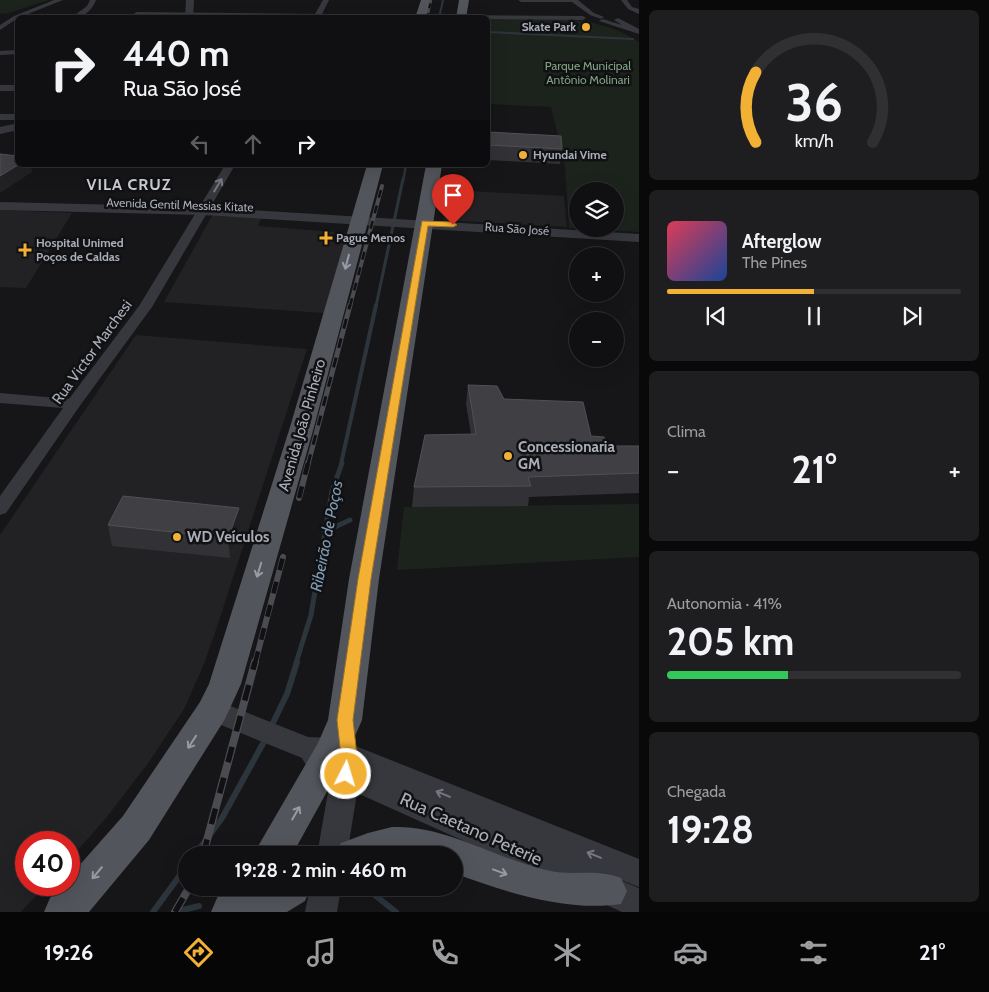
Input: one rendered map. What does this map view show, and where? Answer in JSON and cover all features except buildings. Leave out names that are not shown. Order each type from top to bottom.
[{"type":"main road","points":[[421,15],[426,0]]},
{"type":"main road","points":[[461,15],[464,0]]},
{"type":"main road","name":"Avenida João Pinheiro","points":[[64,912],[136,828],[226,705],[302,427],[365,217],[375,167]]},
{"type":"main road","points":[[345,720],[418,223],[433,167]]},
{"type":"main road","points":[[277,846],[325,756]]},
{"type":"main road","points":[[382,846],[404,843],[425,846]]},
{"type":"main road","points":[[463,859],[546,889],[628,890]]},
{"type":"main road","points":[[231,912],[244,896]]},
{"type":"main road","points":[[252,912],[278,896]]},
{"type":"street","points":[[19,15],[60,0]]},
{"type":"street","points":[[78,15],[90,7],[93,0]]},
{"type":"street","points":[[189,15],[190,0]]},
{"type":"street","points":[[317,15],[326,0]]},
{"type":"street","points":[[521,0],[574,0],[600,19],[638,33]]},
{"type":"street","points":[[624,0],[630,8],[639,12]]},
{"type":"street","points":[[135,13],[171,15]]},
{"type":"street","points":[[0,21],[15,16]]},
{"type":"street","points":[[0,28],[15,17]]},
{"type":"street","points":[[490,17],[583,18],[617,20],[639,24]]},
{"type":"street","points":[[617,20],[638,33]]},
{"type":"street","points":[[0,53],[15,52]]},
{"type":"street","points":[[0,88],[15,88]]},
{"type":"street","points":[[0,117],[15,117]]},
{"type":"street","points":[[0,131],[15,127]]},
{"type":"street","name":"Rua Victor Marchesi","points":[[0,509],[73,404],[146,307],[229,167]]},
{"type":"street","name":"Avenida Gentil Messias Kitate","points":[[0,200],[205,208],[365,217],[418,223]]},
{"type":"street","name":"Avenida Gentil Messias Kitate","points":[[0,206],[87,204]]},
{"type":"street","name":"Rua São José","points":[[418,223],[639,238]]},
{"type":"street","points":[[0,398],[73,404]]},
{"type":"street","name":"Rua Caetano Peterie","points":[[226,705],[325,756],[628,890]]},
{"type":"street","points":[[331,846],[325,756],[345,720]]},
{"type":"street","points":[[321,912],[324,896]]},
{"type":"shaded area","points":[[448,190],[564,196],[567,227],[444,220]]},
{"type":"shaded area","name":"Hospital Unimed Poços de Caldas","points":[[0,210],[72,213],[26,288],[0,287]]},
{"type":"shaded area","points":[[213,214],[262,216],[258,226],[347,233],[324,313],[164,302]]},
{"type":"shaded area","points":[[136,335],[307,349],[218,624],[204,664],[184,709],[149,762],[106,818],[80,848],[80,831],[15,831],[15,896],[36,896],[21,912],[0,912],[0,535]]},
{"type":"green space","points":[[0,0],[49,0],[6,14],[0,13]]},
{"type":"green space","name":"Parque Municipal Antônio Molinari","points":[[490,18],[547,18],[585,21],[622,32],[639,42],[639,232],[624,231],[624,182],[569,182],[569,228],[565,165],[551,107],[490,104]]},
{"type":"green space","points":[[639,504],[639,557],[397,570],[404,507]]},
{"type":"waterway","name":"Ribeirão de Poços","points":[[440,15],[443,0]]},
{"type":"waterway","points":[[490,32],[633,39]]},
{"type":"waterway","name":"Ribeirão de Poços","points":[[403,181],[406,167]]},
{"type":"waterway","name":"Ribeirão de Poços","points":[[376,306],[403,179]]},
{"type":"waterway","name":"Ribeirão de Poços","points":[[341,464],[376,305]]},
{"type":"waterway","name":"Ribeirão de Poços","points":[[325,531],[332,491],[342,463]]},
{"type":"waterway","points":[[325,531],[350,520]]},
{"type":"waterway","name":"Ribeirão de Poços","points":[[296,663],[311,615],[325,531]]},
{"type":"waterway","name":"Ribeirão de Poços","points":[[270,729],[287,694],[297,662]]},
{"type":"waterway","name":"Ribeirão de Poços","points":[[202,846],[222,818],[266,738]]},
{"type":"waterway","name":"Ribeirão de Poços","points":[[153,912],[178,878]]},
{"type":"waterway","points":[[376,896],[396,912]]},
{"type":"waterway","points":[[175,912],[199,906]]},
{"type":"railway","points":[[428,15],[431,0]]},
{"type":"railway","points":[[350,306],[382,186]]},
{"type":"railway","points":[[308,464],[350,305]]},
{"type":"railway","points":[[299,498],[308,463]]},
{"type":"railway","points":[[255,663],[283,557]]},
{"type":"railway","points":[[205,846],[255,662]]},
{"type":"railway","points":[[175,912],[184,896]]},
{"type":"place","name":"Skate Park","points":[[586,27]]},
{"type":"place","name":"Hyundai Vime","points":[[523,155]]},
{"type":"place","name":"Pague Menos","points":[[326,238]]},
{"type":"place","name":"Hospital Unimed Poços de Caldas","points":[[25,250]]},
{"type":"place","name":"Concessionaria GM","points":[[508,456]]},
{"type":"place","name":"WD Veículos","points":[[177,537]]},
{"type":"district","name":"VILA CRUZ","points":[[129,184]]},
{"type":"route","points":[[346,774],[349,756],[345,720],[364,579],[425,223],[453,225]]}]
